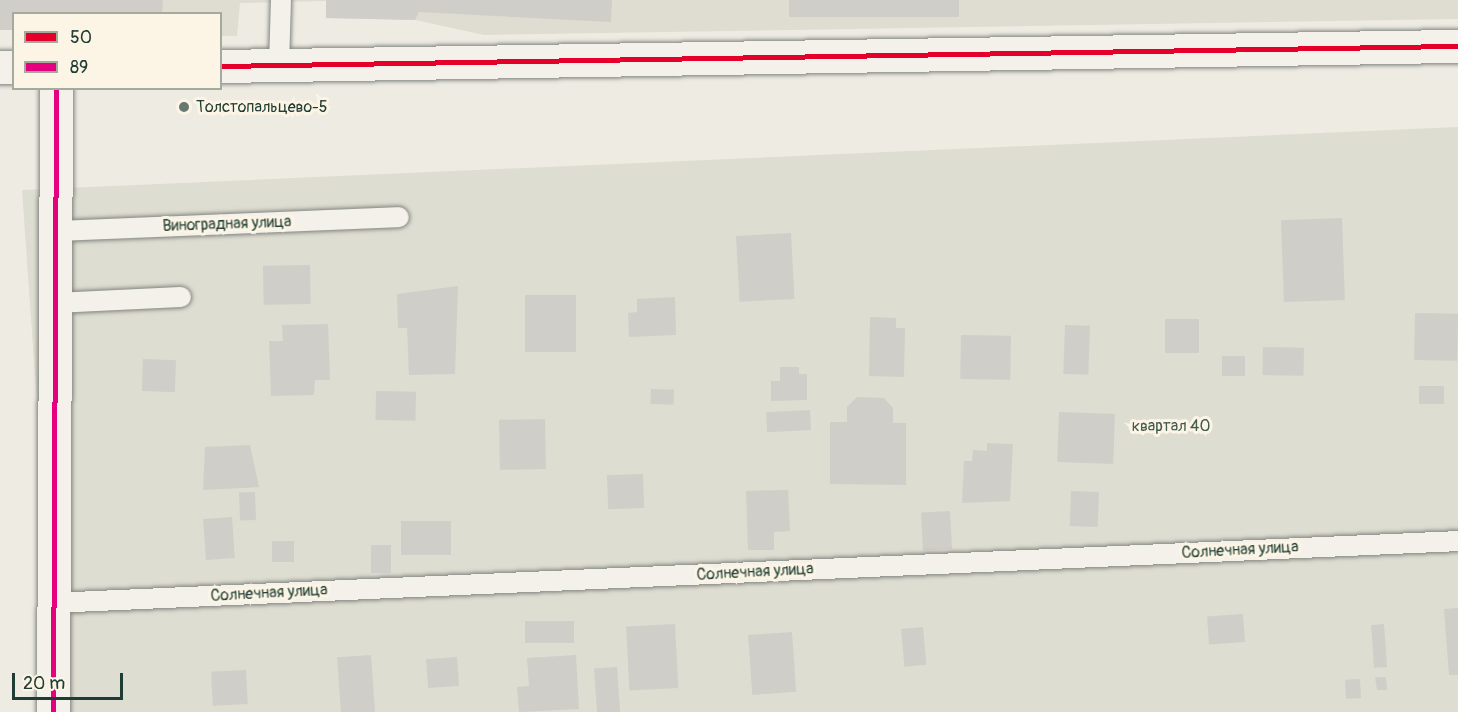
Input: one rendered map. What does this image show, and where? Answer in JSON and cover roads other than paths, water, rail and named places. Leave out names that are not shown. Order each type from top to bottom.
[{"type":"street","points":[[222,66],[1458,46]]},
{"type":"street","points":[[53,712],[51,603],[56,90]]},
{"type":"lane","points":[[279,66],[281,0]]},
{"type":"lane","name":"Виноградная улица","points":[[55,231],[399,217]]},
{"type":"lane","points":[[54,303],[181,297]]},
{"type":"lane","name":"Солнечная улица","points":[[51,603],[1458,541]]},
{"type":"place","name":"Толстопальцево-5","points":[[184,107]]},
{"type":"park label","name":"квартал 40","points":[[1171,426]]}]
